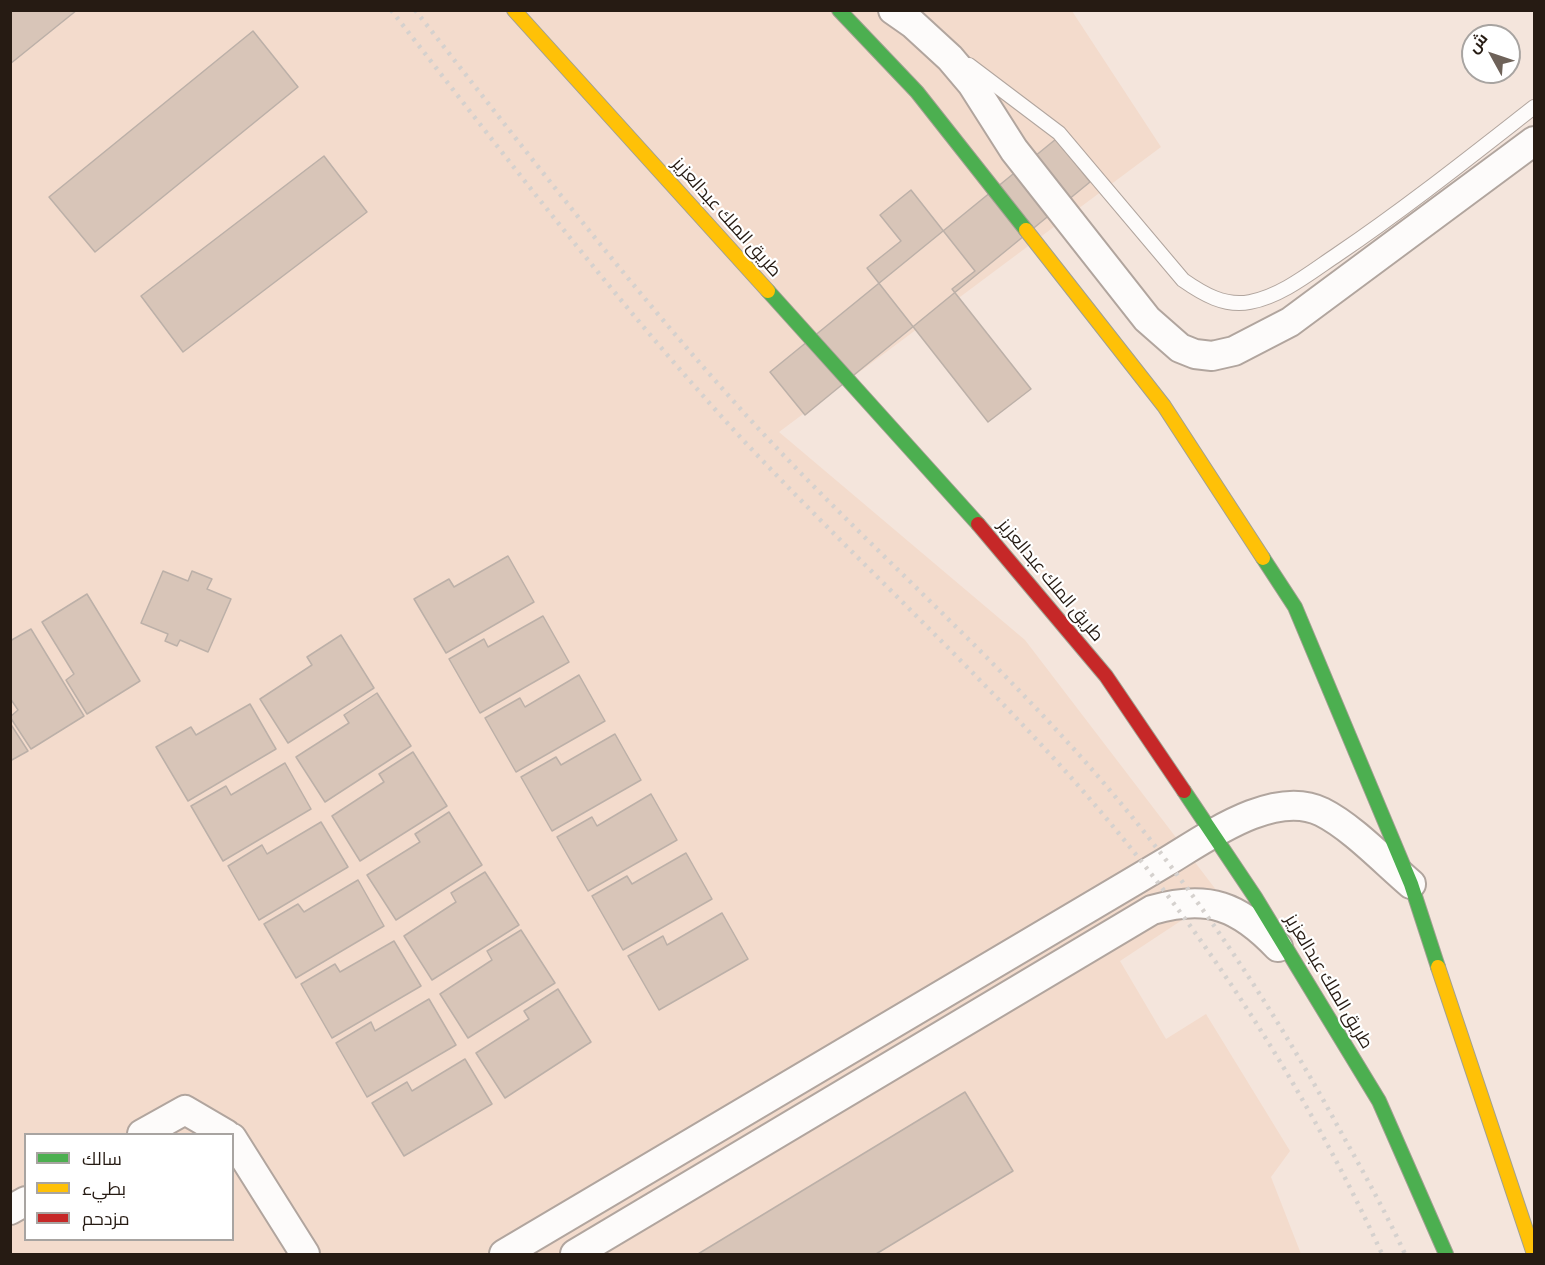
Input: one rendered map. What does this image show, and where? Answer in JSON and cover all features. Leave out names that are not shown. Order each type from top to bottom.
[{"type":"highway","name":"طريق الملك عبدالعزيز","points":[[514,10],[1001,549],[1106,676],[1213,835],[1299,969],[1379,1101],[1446,1254]]},
{"type":"highway","points":[[839,10],[916,92],[1171,416],[1295,607],[1411,884],[1534,1254]]},
{"type":"street","points":[[903,17],[950,58],[972,84],[1014,150],[1147,319],[1180,348],[1195,354],[1212,356],[1234,351],[1290,322],[1534,141]]},
{"type":"street","points":[[504,1254],[1213,835],[1268,809],[1288,804],[1303,805],[1322,812],[1411,884]]},
{"type":"street","points":[[575,1254],[1152,910],[1172,904],[1198,902],[1224,907],[1244,917],[1263,932],[1299,969]]},
{"type":"street","points":[[144,1133],[185,1110],[224,1133]]},
{"type":"street","points":[[234,1141],[305,1254]]},
{"type":"street","points":[[10,1210],[24,1203]]},
{"type":"lane","points":[[903,17],[1059,133],[1175,272],[1202,294],[1226,302],[1250,302],[1277,292],[1306,276],[1381,224],[1534,107]]},
{"type":"shaded area","points":[[10,11],[1072,11],[1161,147],[779,432],[1025,640],[1220,895],[1120,961],[1166,1039],[1206,1014],[1290,1151],[1271,1177],[1301,1254],[11,1254]]},
{"type":"building","points":[[10,10],[77,10],[10,64]]},
{"type":"building","points":[[253,31],[298,87],[95,252],[49,197]]},
{"type":"building","points":[[1056,139],[1090,182],[805,415],[770,372]]},
{"type":"building","points":[[324,156],[367,212],[183,352],[141,296]]},
{"type":"building","points":[[911,190],[975,271],[952,289],[1031,389],[988,422],[867,268],[901,241],[880,215]]},
{"type":"building","points":[[508,556],[534,602],[446,653],[414,599],[449,579],[454,587]]},
{"type":"building","points":[[163,571],[188,581],[192,571],[212,579],[207,589],[231,599],[208,652],[180,640],[177,646],[165,641],[168,634],[141,623]]},
{"type":"building","points":[[87,594],[140,681],[87,714],[66,680],[74,674],[42,622]]},
{"type":"building","points":[[543,616],[569,662],[480,713],[449,659],[484,639],[488,647]]},
{"type":"building","points":[[31,629],[84,716],[31,749],[10,717],[18,710],[10,698],[10,641]]},
{"type":"building","points":[[341,635],[374,688],[288,743],[260,699],[312,665],[307,657]]},
{"type":"building","points":[[579,675],[605,721],[516,772],[485,718],[520,698],[525,707]]},
{"type":"building","points":[[377,693],[411,746],[325,802],[296,757],[349,723],[344,715]]},
{"type":"building","points":[[250,704],[276,749],[188,801],[156,747],[191,727],[196,735]]},
{"type":"building","points":[[10,723],[28,751],[10,761]]},
{"type":"building","points":[[615,734],[641,780],[552,831],[521,777],[556,757],[561,765]]},
{"type":"building","points":[[413,752],[447,806],[360,861],[332,816],[384,782],[379,774]]},
{"type":"building","points":[[285,763],[311,809],[223,861],[191,806],[226,786],[231,795]]},
{"type":"building","points":[[651,794],[677,840],[588,891],[557,837],[592,817],[597,826]]},
{"type":"building","points":[[449,812],[482,865],[396,920],[367,875],[420,842],[415,834]]},
{"type":"building","points":[[321,822],[348,867],[259,920],[228,866],[262,845],[267,854]]},
{"type":"building","points":[[686,853],[712,899],[623,950],[592,896],[627,876],[632,884]]},
{"type":"building","points":[[485,872],[519,925],[432,980],[404,936],[456,902],[451,893]]},
{"type":"building","points":[[358,880],[384,926],[296,978],[264,924],[298,904],[304,912]]},
{"type":"building","points":[[722,913],[748,959],[659,1010],[628,956],[663,936],[667,945]]},
{"type":"building","points":[[521,930],[555,983],[468,1038],[440,994],[492,960],[487,951]]},
{"type":"building","points":[[394,941],[421,986],[332,1038],[301,984],[335,964],[340,972]]},
{"type":"building","points":[[558,989],[591,1042],[505,1098],[476,1053],[529,1019],[524,1011]]},
{"type":"building","points":[[429,999],[456,1045],[367,1097],[336,1043],[371,1022],[375,1031]]},
{"type":"building","points":[[465,1059],[492,1104],[404,1156],[372,1103],[407,1082],[412,1091]]},
{"type":"building","points":[[965,1092],[1013,1171],[876,1254],[698,1254]]},
{"type":"railway","points":[[391,10],[562,228],[696,388],[782,481],[1028,730],[1114,828],[1159,884],[1202,942],[1281,1063],[1351,1189],[1382,1254]]},
{"type":"railway","points":[[415,10],[582,221],[711,376],[831,504],[1024,695],[1141,828],[1214,926],[1281,1028],[1383,1208],[1405,1254]]},
{"type":"traffic: fast","points":[[839,10],[917,92],[1026,230]]},
{"type":"traffic: fast","points":[[768,291],[978,524]]},
{"type":"traffic: fast","points":[[1263,558],[1295,607],[1411,884],[1438,967]]},
{"type":"traffic: fast","points":[[1184,791],[1255,897],[1379,1101],[1446,1254]]},
{"type":"traffic: slow","points":[[514,10],[768,291]]},
{"type":"traffic: slow","points":[[1026,230],[1164,406],[1263,558]]},
{"type":"traffic: slow","points":[[1438,967],[1534,1254]]},
{"type":"traffic: jam","points":[[978,524],[1106,676],[1184,791]]}]
